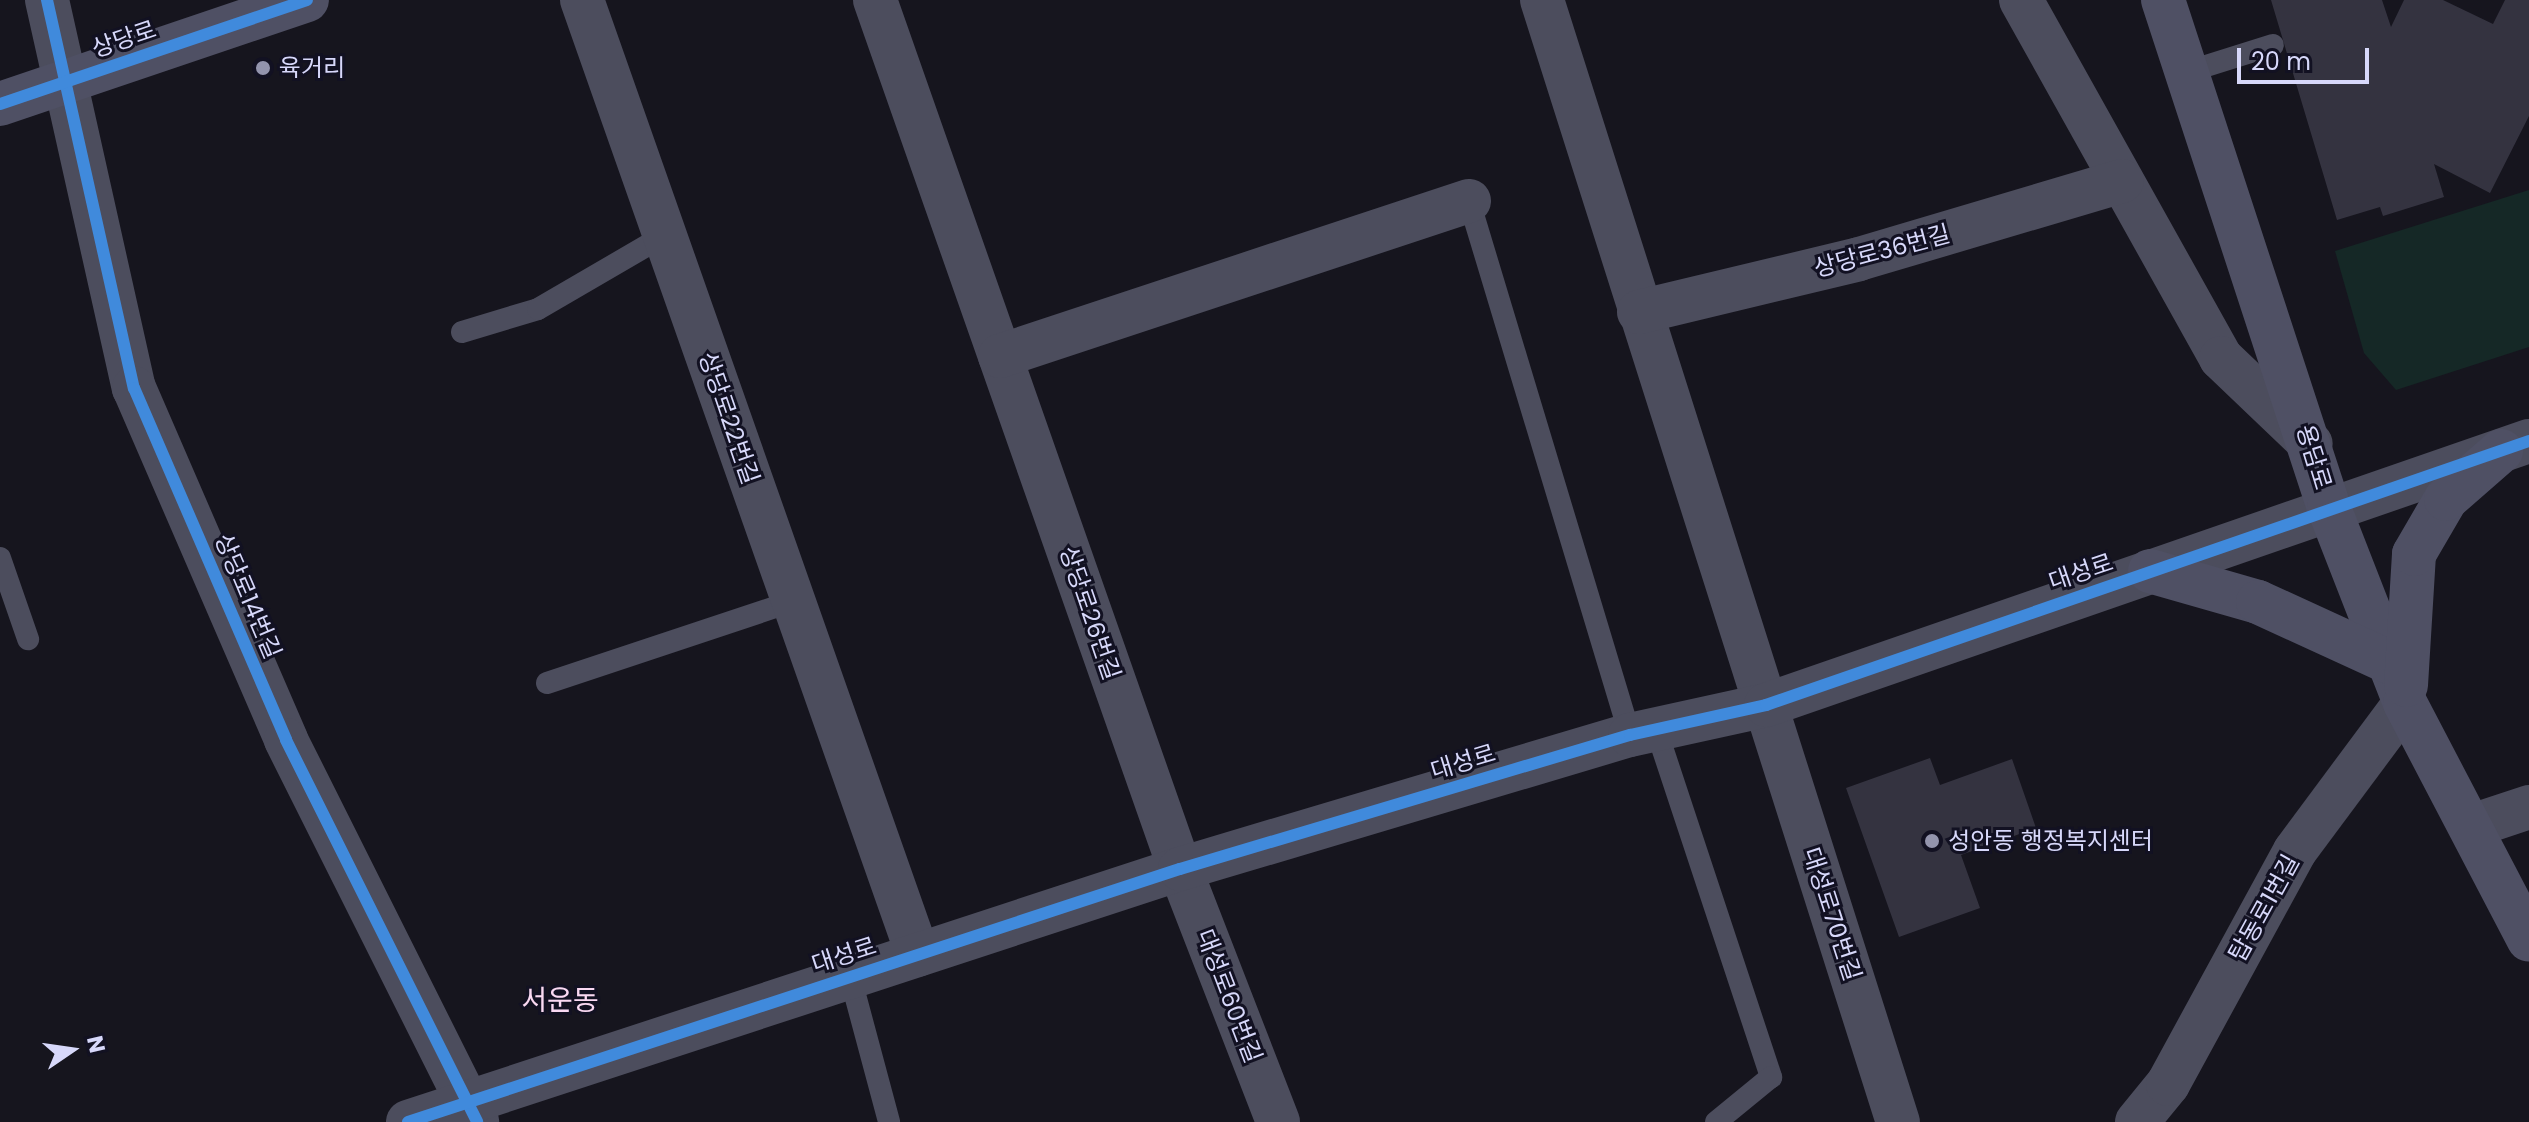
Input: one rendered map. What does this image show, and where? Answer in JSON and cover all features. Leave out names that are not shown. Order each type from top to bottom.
[{"type":"main road","name":"상당로","points":[[0,104],[307,0]]},
{"type":"main road","name":"용담로","points":[[2163,0],[2311,444],[2329,508],[2405,703],[2529,940]]},
{"type":"main road","points":[[2405,703],[2414,554],[2446,499],[2515,446]]},
{"type":"main road","points":[[2150,571],[2247,597],[2389,662]]},
{"type":"street","name":"상당로14번길","points":[[47,0],[134,388],[286,740],[472,1111]]},
{"type":"street","name":"상당로22번길","points":[[582,0],[918,955]]},
{"type":"street","name":"상당로26번길","points":[[875,0],[1180,869]]},
{"type":"street","points":[[1542,0],[1766,705]]},
{"type":"street","points":[[2024,5],[2221,358],[2311,444]]},
{"type":"street","name":"상당로36번길","points":[[1639,312],[1859,259],[2122,181]]},
{"type":"street","points":[[1000,356],[1469,201]]},
{"type":"street","name":"대성로","points":[[408,1122],[472,1111],[850,976],[1180,869],[1643,732],[1766,705],[2515,446]]},
{"type":"street","name":"탑동로1번길","points":[[2137,1122],[2168,1084],[2295,851],[2405,703]]},
{"type":"street","name":"대성로70번길","points":[[1766,705],[1898,1122]]},
{"type":"street","points":[[2472,826],[2529,807]]},
{"type":"street","name":"대성로60번길","points":[[1180,869],[1278,1122]]},
{"type":"lane","points":[[2187,72],[2273,45]]},
{"type":"lane","points":[[1469,201],[1643,732],[1771,1077],[1719,1120]]},
{"type":"lane","points":[[462,332],[538,309],[665,235]]},
{"type":"lane","points":[[0,558],[28,639]]},
{"type":"lane","points":[[547,683],[794,601]]},
{"type":"lane","name":"대성로","points":[[850,976],[889,1122]]},
{"type":"green space","points":[[2529,190],[2529,347],[2396,390],[2364,353],[2335,251]]},
{"type":"building","points":[[2271,0],[2382,0],[2391,27],[2404,0],[2443,0],[2493,24],[2505,0],[2529,0],[2529,116],[2490,193],[2434,164],[2444,197],[2383,216],[2380,207],[2337,220]]},
{"type":"building","name":"성안동 행정복지센터","points":[[1930,758],[1940,785],[2012,759],[2036,828],[1961,855],[1980,908],[1899,937],[1846,788]]},
{"type":"cycle path","points":[[47,0],[134,388],[286,740],[477,1122]]},
{"type":"cycle path","points":[[0,104],[307,0]]},
{"type":"cycle path","points":[[408,1122],[1180,869],[1630,735],[1766,705],[2529,441]]},
{"type":"place","name":"육거리","points":[[263,68]]},
{"type":"place","name":"성안동 행정복지센터","points":[[1932,841]]},
{"type":"district","name":"서운동","points":[[560,1001]]}]
